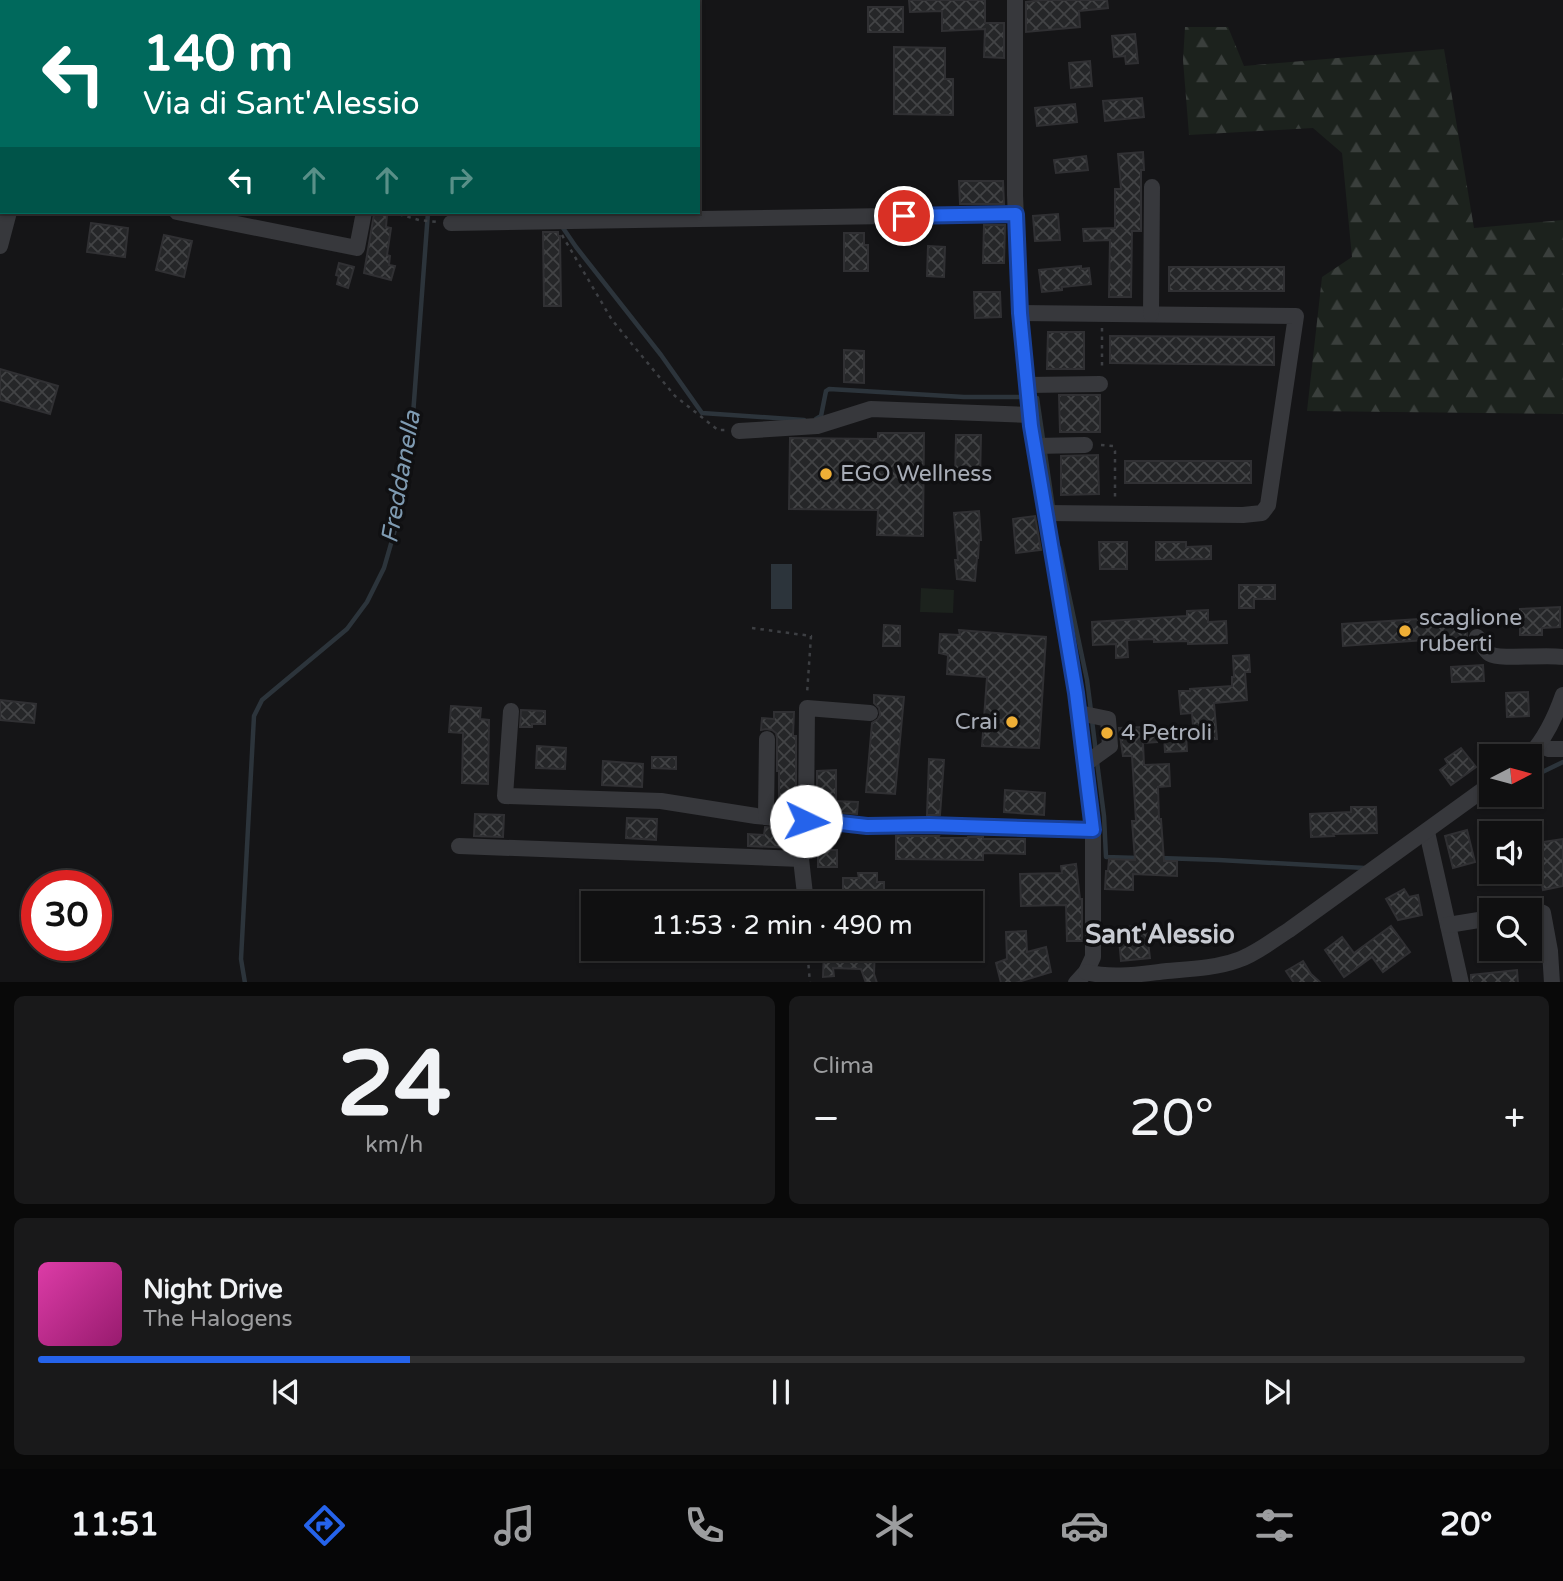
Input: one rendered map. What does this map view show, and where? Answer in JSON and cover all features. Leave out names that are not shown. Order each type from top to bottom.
[{"type":"street","points":[[1015,0],[1016,214],[1020,313],[1030,415],[1042,445],[1093,830],[1093,957],[1081,977]]},
{"type":"street","points":[[1150,314],[1152,187]]},
{"type":"street","points":[[0,246],[8,214]]},
{"type":"street","points":[[187,214],[357,248],[365,214]]},
{"type":"street","points":[[443,223],[1016,214]]},
{"type":"street","points":[[1020,313],[1296,316],[1268,505],[1262,513],[1051,513]]},
{"type":"street","points":[[1027,385],[1100,384]]},
{"type":"street","points":[[739,431],[817,426],[871,409],[1030,415]]},
{"type":"street","points":[[1042,445],[1085,445]]},
{"type":"street","points":[[1477,637],[1488,654],[1497,657],[1563,657]]},
{"type":"street","points":[[1538,744],[1557,714],[1563,695]]},
{"type":"street","points":[[805,891],[801,859],[809,822],[807,708],[870,713]]},
{"type":"street","points":[[510,711],[505,796],[661,801],[809,822],[867,826],[1093,830]]},
{"type":"street","points":[[1079,713],[1108,719],[1110,746],[1086,764]]},
{"type":"street","points":[[765,816],[767,739]]},
{"type":"street","points":[[1542,749],[1563,749]]},
{"type":"street","points":[[1081,977],[1202,968],[1240,960],[1289,930],[1479,793]]},
{"type":"street","points":[[1427,832],[1461,982]]},
{"type":"street","points":[[458,846],[801,859]]},
{"type":"street","points":[[1542,913],[1550,951],[1552,982]]},
{"type":"street","points":[[1448,925],[1479,920]]},
{"type":"path","points":[[398,214],[443,223]]},
{"type":"path","points":[[561,222],[612,320],[675,396],[718,430],[739,431]]},
{"type":"path","points":[[1100,384],[1102,314]]},
{"type":"path","points":[[1085,445],[1113,446],[1115,514]]},
{"type":"path","points":[[752,628],[811,636],[807,708]]},
{"type":"path","points":[[808,961],[810,982]]},
{"type":"green space","points":[[1185,27],[1228,27],[1244,66],[1444,49],[1474,228],[1563,220],[1563,414],[1307,411],[1322,277],[1352,257],[1342,153],[1313,128],[1189,135],[1183,60]]},
{"type":"green space","points":[[921,588],[954,590],[953,613],[920,612]]},
{"type":"shaded area","points":[[771,564],[792,564],[792,609],[771,609]]},
{"type":"building","points":[[909,0],[985,0],[985,23],[1004,23],[1004,58],[984,57],[985,29],[942,31],[942,11],[910,12]]},
{"type":"building","points":[[1107,0],[1108,8],[1079,11],[1080,27],[1026,32],[1026,2]]},
{"type":"building","points":[[868,7],[903,7],[903,32],[868,32]]},
{"type":"building","points":[[1135,34],[1138,63],[1126,64],[1125,56],[1114,57],[1112,36]]},
{"type":"building","points":[[894,47],[945,48],[945,79],[953,79],[953,115],[894,114]]},
{"type":"building","points":[[1090,61],[1092,86],[1071,88],[1069,63]]},
{"type":"building","points":[[1142,98],[1144,117],[1105,121],[1103,101]]},
{"type":"building","points":[[1075,104],[1077,122],[1037,126],[1035,108]]},
{"type":"building","points":[[1143,152],[1141,231],[1132,231],[1131,297],[1109,297],[1110,240],[1084,241],[1083,229],[1115,228],[1115,189],[1121,189],[1118,154]]},
{"type":"building","points":[[1086,156],[1088,170],[1056,173],[1054,160]]},
{"type":"building","points":[[959,181],[1003,181],[1004,204],[960,204]]},
{"type":"building","points":[[374,214],[387,215],[386,227],[391,228],[387,255],[390,256],[389,265],[395,266],[391,280],[364,273]]},
{"type":"building","points":[[1058,214],[1060,240],[1035,241],[1033,216]]},
{"type":"building","points":[[91,223],[128,228],[125,257],[87,252]]},
{"type":"building","points":[[984,225],[1005,225],[1004,263],[983,263]]},
{"type":"building","points":[[543,232],[558,232],[560,236],[561,306],[544,306]]},
{"type":"building","points":[[844,233],[864,233],[864,245],[868,245],[868,271],[844,271]]},
{"type":"building","points":[[164,235],[192,241],[184,277],[156,270]]},
{"type":"building","points":[[928,246],[945,247],[944,277],[927,276]]},
{"type":"building","points":[[339,263],[354,267],[348,288],[337,284]]},
{"type":"building","points":[[1081,266],[1081,269],[1089,268],[1091,284],[1042,292],[1039,270]]},
{"type":"building","points":[[1169,267],[1284,267],[1284,291],[1169,291]]},
{"type":"building","points":[[974,292],[1000,292],[1001,317],[975,318]]},
{"type":"building","points":[[1048,332],[1084,332],[1084,369],[1047,369]]},
{"type":"building","points":[[1110,336],[1274,337],[1274,365],[1110,363]]},
{"type":"building","points":[[844,350],[864,351],[864,383],[844,382]]},
{"type":"building","points":[[0,369],[58,386],[50,414],[0,400]]},
{"type":"building","points":[[1059,395],[1100,395],[1100,432],[1060,432]]},
{"type":"building","points":[[878,433],[924,433],[923,536],[877,535],[878,510],[789,509],[790,438],[878,439]]},
{"type":"building","points":[[956,435],[981,435],[980,481],[955,481]]},
{"type":"building","points":[[1098,455],[1099,494],[1061,495],[1061,456]]},
{"type":"building","points":[[1125,461],[1251,461],[1251,483],[1125,483]]},
{"type":"building","points":[[979,511],[981,540],[975,581],[957,579],[954,513]]},
{"type":"building","points":[[1035,516],[1041,550],[1016,553],[1013,519]]},
{"type":"building","points":[[1099,542],[1127,542],[1127,569],[1100,569]]},
{"type":"building","points":[[1156,542],[1186,542],[1186,547],[1211,546],[1211,559],[1156,560]]},
{"type":"building","points":[[1239,585],[1275,585],[1275,599],[1254,599],[1254,608],[1239,608]]},
{"type":"building","points":[[1560,607],[1560,627],[1542,628],[1542,635],[1520,635],[1520,609]]},
{"type":"building","points":[[1208,610],[1208,622],[1226,621],[1227,643],[1188,644],[1188,641],[1127,640],[1128,657],[1116,658],[1116,644],[1093,645],[1092,622],[1187,616],[1187,611]]},
{"type":"building","name":"scaglione ruberti","points":[[1466,616],[1467,637],[1343,646],[1342,624]]},
{"type":"building","points":[[884,625],[900,626],[900,646],[883,646]]},
{"type":"building","points":[[959,630],[1046,637],[1039,748],[982,746],[987,677],[947,674],[948,655],[939,653],[940,634],[960,635]]},
{"type":"building","points":[[1249,655],[1250,672],[1245,672],[1247,700],[1214,703],[1217,739],[1194,740],[1192,713],[1181,714],[1179,691],[1232,686],[1233,656]]},
{"type":"building","points":[[1483,665],[1484,681],[1452,682],[1451,667]]},
{"type":"building","points":[[1528,692],[1529,716],[1507,717],[1506,693]]},
{"type":"building","points":[[874,695],[904,697],[895,794],[866,792],[872,723],[880,715],[879,708],[874,703]]},
{"type":"building","points":[[0,700],[36,704],[34,723],[0,720]]},
{"type":"building","points":[[451,706],[481,708],[480,719],[489,720],[488,784],[462,783],[463,733],[449,732]]},
{"type":"building","points":[[521,710],[545,711],[545,724],[520,727]]},
{"type":"building","points":[[774,712],[794,712],[796,809],[779,808],[776,733],[772,730],[761,730],[762,718],[774,719]]},
{"type":"building","points":[[1142,727],[1142,731],[1156,730],[1157,742],[1143,743],[1144,765],[1169,764],[1170,786],[1158,787],[1159,819],[1164,861],[1177,861],[1177,876],[1133,874],[1133,890],[1105,889],[1109,859],[1135,860],[1132,821],[1136,821],[1132,756],[1123,756],[1119,728]]},
{"type":"building","points":[[1186,735],[1187,751],[1165,752],[1164,736]]},
{"type":"building","points":[[537,746],[566,748],[565,769],[536,768]]},
{"type":"building","points":[[1461,748],[1476,767],[1451,785],[1440,770],[1448,764],[1445,759]]},
{"type":"building","points":[[652,757],[676,757],[676,769],[652,768]]},
{"type":"building","points":[[929,759],[944,760],[940,815],[927,815]]},
{"type":"building","points":[[603,761],[643,764],[642,787],[602,785]]},
{"type":"building","points":[[836,770],[836,799],[817,799],[817,771]]},
{"type":"building","points":[[1005,790],[1045,793],[1044,815],[1004,812]]},
{"type":"building","points":[[833,801],[858,802],[857,814],[832,812]]},
{"type":"building","points":[[1351,807],[1376,807],[1377,833],[1311,837],[1310,814],[1351,812]]},
{"type":"building","points":[[475,814],[504,815],[503,837],[474,836]]},
{"type":"building","points":[[627,818],[657,819],[656,840],[626,838]]},
{"type":"building","points":[[765,827],[797,831],[793,848],[748,846],[748,834],[764,835]]},
{"type":"building","points":[[1467,830],[1475,862],[1453,868],[1445,836]]},
{"type":"building","points":[[896,836],[1025,839],[1025,854],[983,853],[983,860],[896,859]]},
{"type":"building","points":[[1563,839],[1563,886],[1543,890],[1542,842]]},
{"type":"building","points":[[818,850],[837,850],[837,867],[818,867]]},
{"type":"building","points":[[1076,864],[1082,899],[1082,941],[1067,941],[1066,905],[1021,906],[1020,874],[1062,873],[1061,866]]},
{"type":"building","points":[[858,873],[877,873],[877,882],[884,882],[884,891],[843,891],[843,878],[859,878]]},
{"type":"building","points":[[1404,889],[1409,897],[1418,895],[1422,915],[1398,920],[1386,899]]},
{"type":"building","points":[[1146,925],[1150,958],[1121,961],[1118,928]]},
{"type":"building","points":[[1391,926],[1410,952],[1383,972],[1372,957],[1344,977],[1325,950],[1342,937],[1354,953]]},
{"type":"building","points":[[1026,931],[1027,952],[1046,947],[1051,972],[1018,982],[1001,982],[996,963],[1007,959],[1006,932]]},
{"type":"building","points":[[824,961],[874,961],[877,982],[866,982],[861,969],[833,968],[834,976],[823,977]]},
{"type":"building","points":[[1303,961],[1320,982],[1293,982],[1286,971]]},
{"type":"building","points":[[1517,970],[1518,982],[1471,982],[1471,975]]},
{"type":"waterway","name":"Freddanella","points":[[245,982],[241,959],[254,716],[262,700],[347,629],[367,602],[384,568],[401,509],[411,442],[428,214]]},
{"type":"waterway","points":[[561,225],[702,413],[804,420]]},
{"type":"waterway","points":[[816,419],[821,416],[826,391],[829,389],[964,397],[1020,397]]},
{"type":"waterway","points":[[1037,398],[1053,508]]},
{"type":"waterway","points":[[1059,548],[1091,711]]},
{"type":"waterway","points":[[1092,720],[1096,753]]},
{"type":"waterway","points":[[1097,762],[1106,857],[1138,858]]},
{"type":"waterway","points":[[1542,772],[1563,762]]},
{"type":"waterway","points":[[1160,858],[1365,868]]},
{"type":"place","name":"EGO Wellness","points":[[826,474]]},
{"type":"place","name":"scaglione ruberti","points":[[1405,631]]},
{"type":"place","name":"Crai","points":[[1012,722]]},
{"type":"place","name":"4 Petroli","points":[[1107,733]]},
{"type":"district","name":"Sant'Alessio","points":[[1160,934]]},
{"type":"route","points":[[806,821],[867,826],[1093,830],[1076,693],[1031,426],[1020,313],[1016,214],[904,216]]}]
